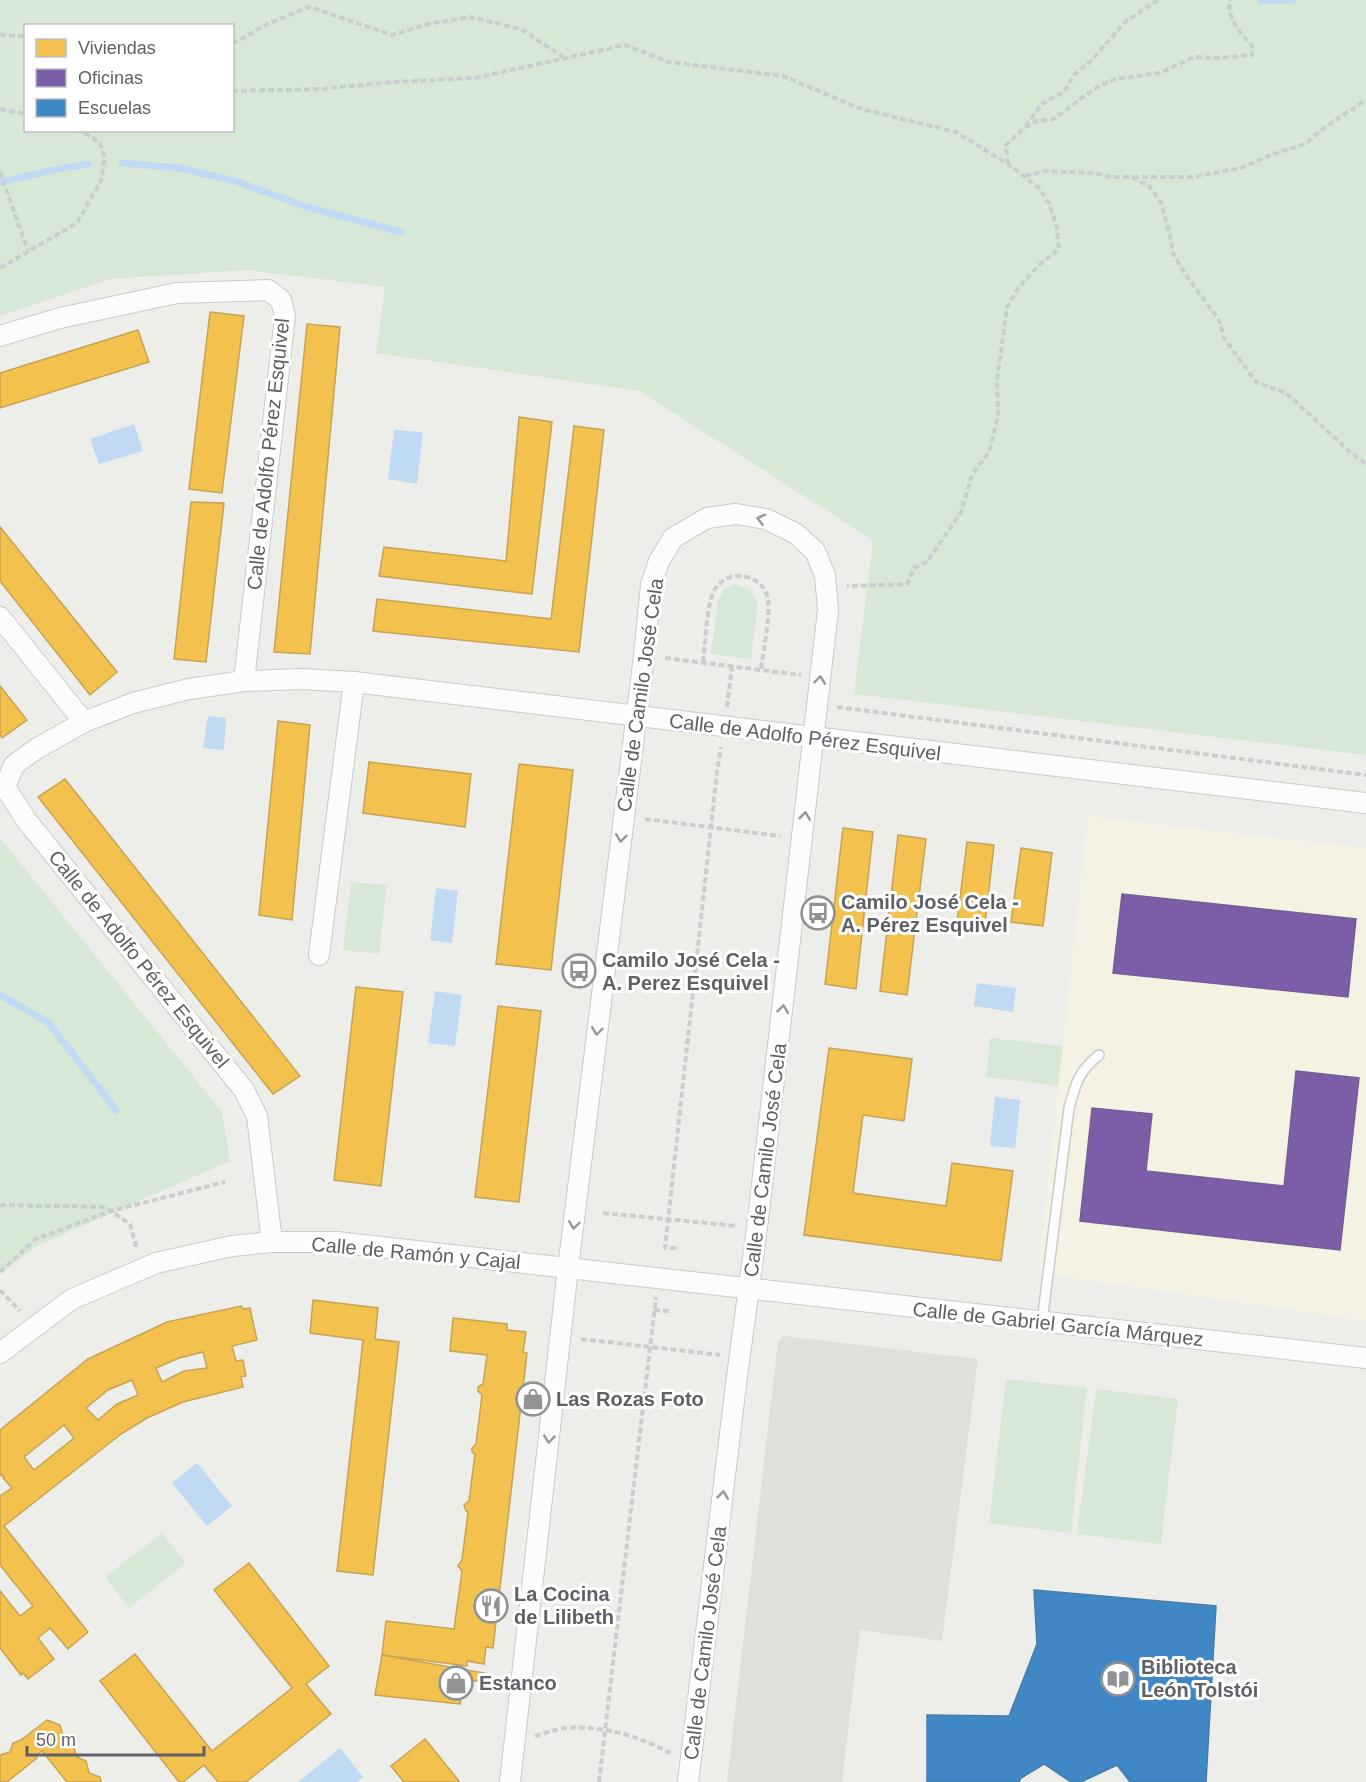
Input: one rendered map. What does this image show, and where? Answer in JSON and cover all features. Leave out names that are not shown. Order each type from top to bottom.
[{"type":"street","name":"Calle de Adolfo Pérez Esquivel","points":[[0,336],[60,318],[177,292],[268,290],[281,300],[285,316],[244,681]]},
{"type":"street","name":"Calle de Camilo José Cela","points":[[510,1782],[568,1268],[651,585],[659,561],[673,538],[707,518],[736,514],[766,519],[795,533],[815,551],[825,575],[828,610],[757,1228],[689,1773]]},
{"type":"street","points":[[0,617],[84,722]]},
{"type":"street","name":"Calle de Adolfo Pérez Esquivel","points":[[272,1242],[257,1116],[244,1090],[27,821],[5,787],[14,765],[36,749],[84,722],[133,703],[189,690],[244,681],[302,679],[354,682],[1366,803]]},
{"type":"street","points":[[319,955],[354,682]]},
{"type":"street","name":"Calle de Ramón y Cajal","points":[[0,1353],[72,1299],[156,1263],[232,1245],[272,1242],[337,1242],[749,1289]]},
{"type":"street","name":"Calle de Gabriel García Márquez","points":[[749,1289],[1366,1358]]},
{"type":"lane","points":[[1042,1322],[1070,1108],[1079,1075],[1085,1066],[1099,1055]]},
{"type":"path","points":[[1008,164],[1006,145],[1023,129],[1042,103],[1064,92],[1074,75],[1092,60],[1126,21],[1158,0]]},
{"type":"path","points":[[1023,129],[1036,121],[1054,118],[1094,89],[1115,79],[1160,74],[1194,57],[1219,58],[1252,55],[1252,46],[1235,25],[1228,9],[1230,0]]},
{"type":"path","points":[[234,42],[269,23],[310,7],[392,35],[428,24],[470,17],[521,29],[564,58]]},
{"type":"path","points":[[0,35],[24,36]]},
{"type":"path","points":[[234,91],[321,89],[394,82],[476,78],[625,45],[669,62],[783,76],[861,108],[956,132],[1008,164],[1039,188],[1056,224],[1059,249],[1023,282],[1007,308],[997,381],[998,416],[989,452],[972,475],[962,512],[927,562],[914,568],[907,584],[826,587]]},
{"type":"path","points":[[1024,176],[1045,171],[1132,177],[1192,177],[1241,168],[1305,144],[1324,128],[1366,100]]},
{"type":"path","points":[[0,109],[24,114]]},
{"type":"path","points":[[0,268],[77,223],[101,181],[105,157],[99,143],[81,132]]},
{"type":"path","points":[[0,172],[28,251]]},
{"type":"path","points":[[1132,177],[1150,187],[1161,203],[1173,253],[1185,274],[1219,320],[1224,338],[1256,382],[1286,393],[1366,464]]},
{"type":"path","points":[[703,662],[712,594],[726,579],[733,576],[747,576],[759,583],[767,595],[768,609],[761,669]]},
{"type":"path","points":[[644,656],[820,677]]},
{"type":"path","points":[[676,1248],[664,1248],[717,772],[732,666]]},
{"type":"path","points":[[818,697],[832,706],[844,708],[1366,775]]},
{"type":"path","points":[[623,817],[802,838]]},
{"type":"path","points":[[0,1272],[36,1239],[111,1211],[225,1182]]},
{"type":"path","points":[[0,1205],[105,1207],[130,1224],[142,1268]]},
{"type":"path","points":[[603,1213],[757,1228]]},
{"type":"path","points":[[0,1290],[34,1327]]},
{"type":"path","points":[[599,1782],[652,1347],[654,1310],[669,1311]]},
{"type":"path","points":[[652,1347],[740,1357]]},
{"type":"path","points":[[516,1740],[568,1728],[605,1730],[652,1743],[689,1773]]},
{"type":"shaded area","points":[[1088,816],[1366,848],[1366,1321],[1038,1273]]},
{"type":"shaded area","points":[[784,1336],[978,1359],[942,1641],[860,1630],[842,1782],[727,1782],[778,1341]]},
{"type":"green space","points":[[0,0],[1366,0],[1366,755],[854,694],[873,540],[639,391],[376,353],[385,287],[247,270],[110,279],[0,316]]},
{"type":"green space","points":[[735,584],[750,589],[758,603],[751,659],[711,654],[718,601],[724,589]]},
{"type":"green space","points":[[0,838],[222,1112],[230,1161],[39,1245],[0,1273]]},
{"type":"green space","points":[[351,882],[387,885],[379,954],[343,950]]},
{"type":"green space","points":[[990,1038],[1063,1046],[1058,1086],[986,1077]]},
{"type":"green space","points":[[1006,1379],[1087,1388],[1071,1533],[989,1523]]},
{"type":"green space","points":[[1096,1389],[1178,1399],[1161,1544],[1077,1534]]},
{"type":"green space","points":[[162,1533],[186,1563],[129,1608],[105,1577]]},
{"type":"water","points":[[134,424],[143,451],[99,464],[90,439]]},
{"type":"water","points":[[394,430],[423,432],[417,484],[388,479]]},
{"type":"water","points":[[208,716],[226,718],[224,750],[203,748]]},
{"type":"water","points":[[436,888],[458,891],[452,943],[430,940]]},
{"type":"water","points":[[977,983],[1016,988],[1013,1012],[974,1006]]},
{"type":"water","points":[[435,991],[462,995],[455,1046],[428,1043]]},
{"type":"water","points":[[995,1097],[1020,1100],[1015,1148],[990,1146]]},
{"type":"water","points":[[197,1463],[232,1506],[207,1526],[172,1483]]},
{"type":"water","points":[[340,1748],[363,1777],[357,1782],[298,1782]]},
{"type":"building: Viviendas","points":[[210,312],[244,316],[222,493],[189,489]]},
{"type":"building: Viviendas","points":[[307,324],[340,327],[310,654],[274,652]]},
{"type":"building: Viviendas","points":[[138,330],[149,362],[0,408],[0,373]]},
{"type":"building: Viviendas","points":[[519,417],[552,422],[532,594],[379,576],[384,547],[506,561]]},
{"type":"building: Viviendas","points":[[574,426],[604,430],[579,652],[373,631],[377,599],[551,619]]},
{"type":"building: Viviendas","points":[[191,502],[224,503],[206,662],[174,659]]},
{"type":"building: Viviendas","points":[[0,527],[117,672],[90,695],[0,581]]},
{"type":"building: Viviendas","points":[[0,686],[27,720],[2,738],[0,735]]},
{"type":"building: Viviendas","points":[[278,721],[310,725],[292,920],[259,915]]},
{"type":"building: Viviendas","points":[[369,762],[471,774],[465,827],[363,813]]},
{"type":"building: Viviendas","points":[[519,764],[573,770],[551,970],[496,964]]},
{"type":"building: Viviendas","points":[[65,779],[300,1076],[273,1094],[38,797]]},
{"type":"building: Viviendas","points":[[843,828],[873,832],[856,989],[825,984]]},
{"type":"building: Viviendas","points":[[898,835],[926,839],[907,995],[880,991]]},
{"type":"building: Viviendas","points":[[967,842],[994,845],[985,925],[957,921]]},
{"type":"building: Viviendas","points":[[1021,848],[1052,853],[1043,926],[1011,922]]},
{"type":"building: Viviendas","points":[[356,987],[403,992],[381,1186],[334,1180]]},
{"type":"building: Viviendas","points":[[498,1006],[541,1011],[519,1202],[475,1197]]},
{"type":"building: Viviendas","points":[[829,1048],[912,1059],[904,1121],[863,1115],[853,1193],[946,1206],[952,1163],[1013,1171],[1001,1261],[804,1235]]},
{"type":"building: Viviendas","points":[[313,1300],[378,1308],[375,1339],[399,1342],[373,1575],[337,1571],[363,1340],[310,1333]]},
{"type":"building: Viviendas","points":[[241,1306],[243,1309],[250,1308],[257,1340],[232,1346],[236,1361],[243,1360],[246,1376],[241,1377],[243,1387],[183,1402],[147,1418],[121,1434],[4,1526],[88,1632],[68,1649],[50,1628],[38,1638],[54,1659],[28,1679],[23,1673],[21,1675],[0,1648],[0,1591],[20,1616],[33,1606],[0,1565],[0,1496],[12,1488],[2,1475],[0,1476],[0,1430],[88,1359],[167,1322]],"holes":[[[203,1352],[207,1368],[184,1371],[162,1382],[156,1368],[179,1358]],[[132,1380],[138,1395],[117,1404],[98,1420],[86,1408],[108,1390]],[[64,1425],[74,1438],[34,1470],[24,1457]]]},
{"type":"building: Viviendas","points":[[453,1318],[507,1324],[507,1330],[526,1332],[523,1352],[527,1353],[493,1648],[486,1647],[484,1664],[467,1661],[467,1666],[382,1655],[386,1621],[454,1629],[462,1571],[458,1566],[462,1560],[468,1512],[464,1505],[469,1501],[475,1454],[472,1448],[476,1444],[482,1395],[478,1387],[483,1384],[487,1355],[450,1351]]},
{"type":"building: Viviendas","points":[[249,1563],[329,1666],[306,1684],[331,1714],[246,1782],[218,1782],[204,1765],[183,1782],[179,1782],[100,1681],[135,1654],[212,1751],[292,1688],[214,1590]]},
{"type":"building: Viviendas","points":[[382,1655],[490,1674],[488,1684],[483,1681],[468,1681],[459,1691],[460,1704],[375,1695]]},
{"type":"building: Viviendas","points":[[47,1720],[60,1725],[64,1739],[73,1745],[77,1757],[86,1761],[89,1773],[100,1777],[101,1782],[67,1782],[42,1751],[36,1755],[37,1758],[7,1782],[0,1782],[0,1755],[10,1752],[13,1743],[21,1740]]},
{"type":"building: Viviendas","points":[[425,1739],[459,1782],[404,1782],[391,1766]]},
{"type":"building: Oficinas","points":[[1122,894],[1356,919],[1348,997],[1113,973]]},
{"type":"building: Oficinas","points":[[1296,1071],[1359,1078],[1340,1250],[1080,1221],[1092,1108],[1152,1114],[1146,1171],[1284,1186]]},
{"type":"building: Escuelas","name":"Biblioteca León Tolstói","points":[[1034,1590],[1216,1606],[1206,1782],[1130,1782],[1117,1765],[1081,1782],[1071,1782],[1044,1764],[1021,1778],[1019,1782],[927,1782],[927,1715],[1009,1716],[1037,1644]]},
{"type":"waterway","points":[[1261,0],[1292,0]]},
{"type":"waterway","points":[[122,163],[180,168],[235,181],[307,207],[401,232]]},
{"type":"waterway","points":[[0,182],[88,164]]},
{"type":"waterway","points":[[0,995],[48,1022],[116,1110]]},
{"type":"place","name":"Camilo José Cela - A. Pérez Esquivel","points":[[818,913]]},
{"type":"place","name":"Camilo José Cela - A. Perez Esquivel","points":[[579,971]]},
{"type":"place","name":"Las Rozas Foto","points":[[533,1399]]},
{"type":"place","name":"La Cocina de Lilibeth","points":[[491,1606]]},
{"type":"place","name":"Biblioteca León Tolstói","points":[[1118,1679]]},
{"type":"place","name":"Estanco","points":[[456,1683]]}]
